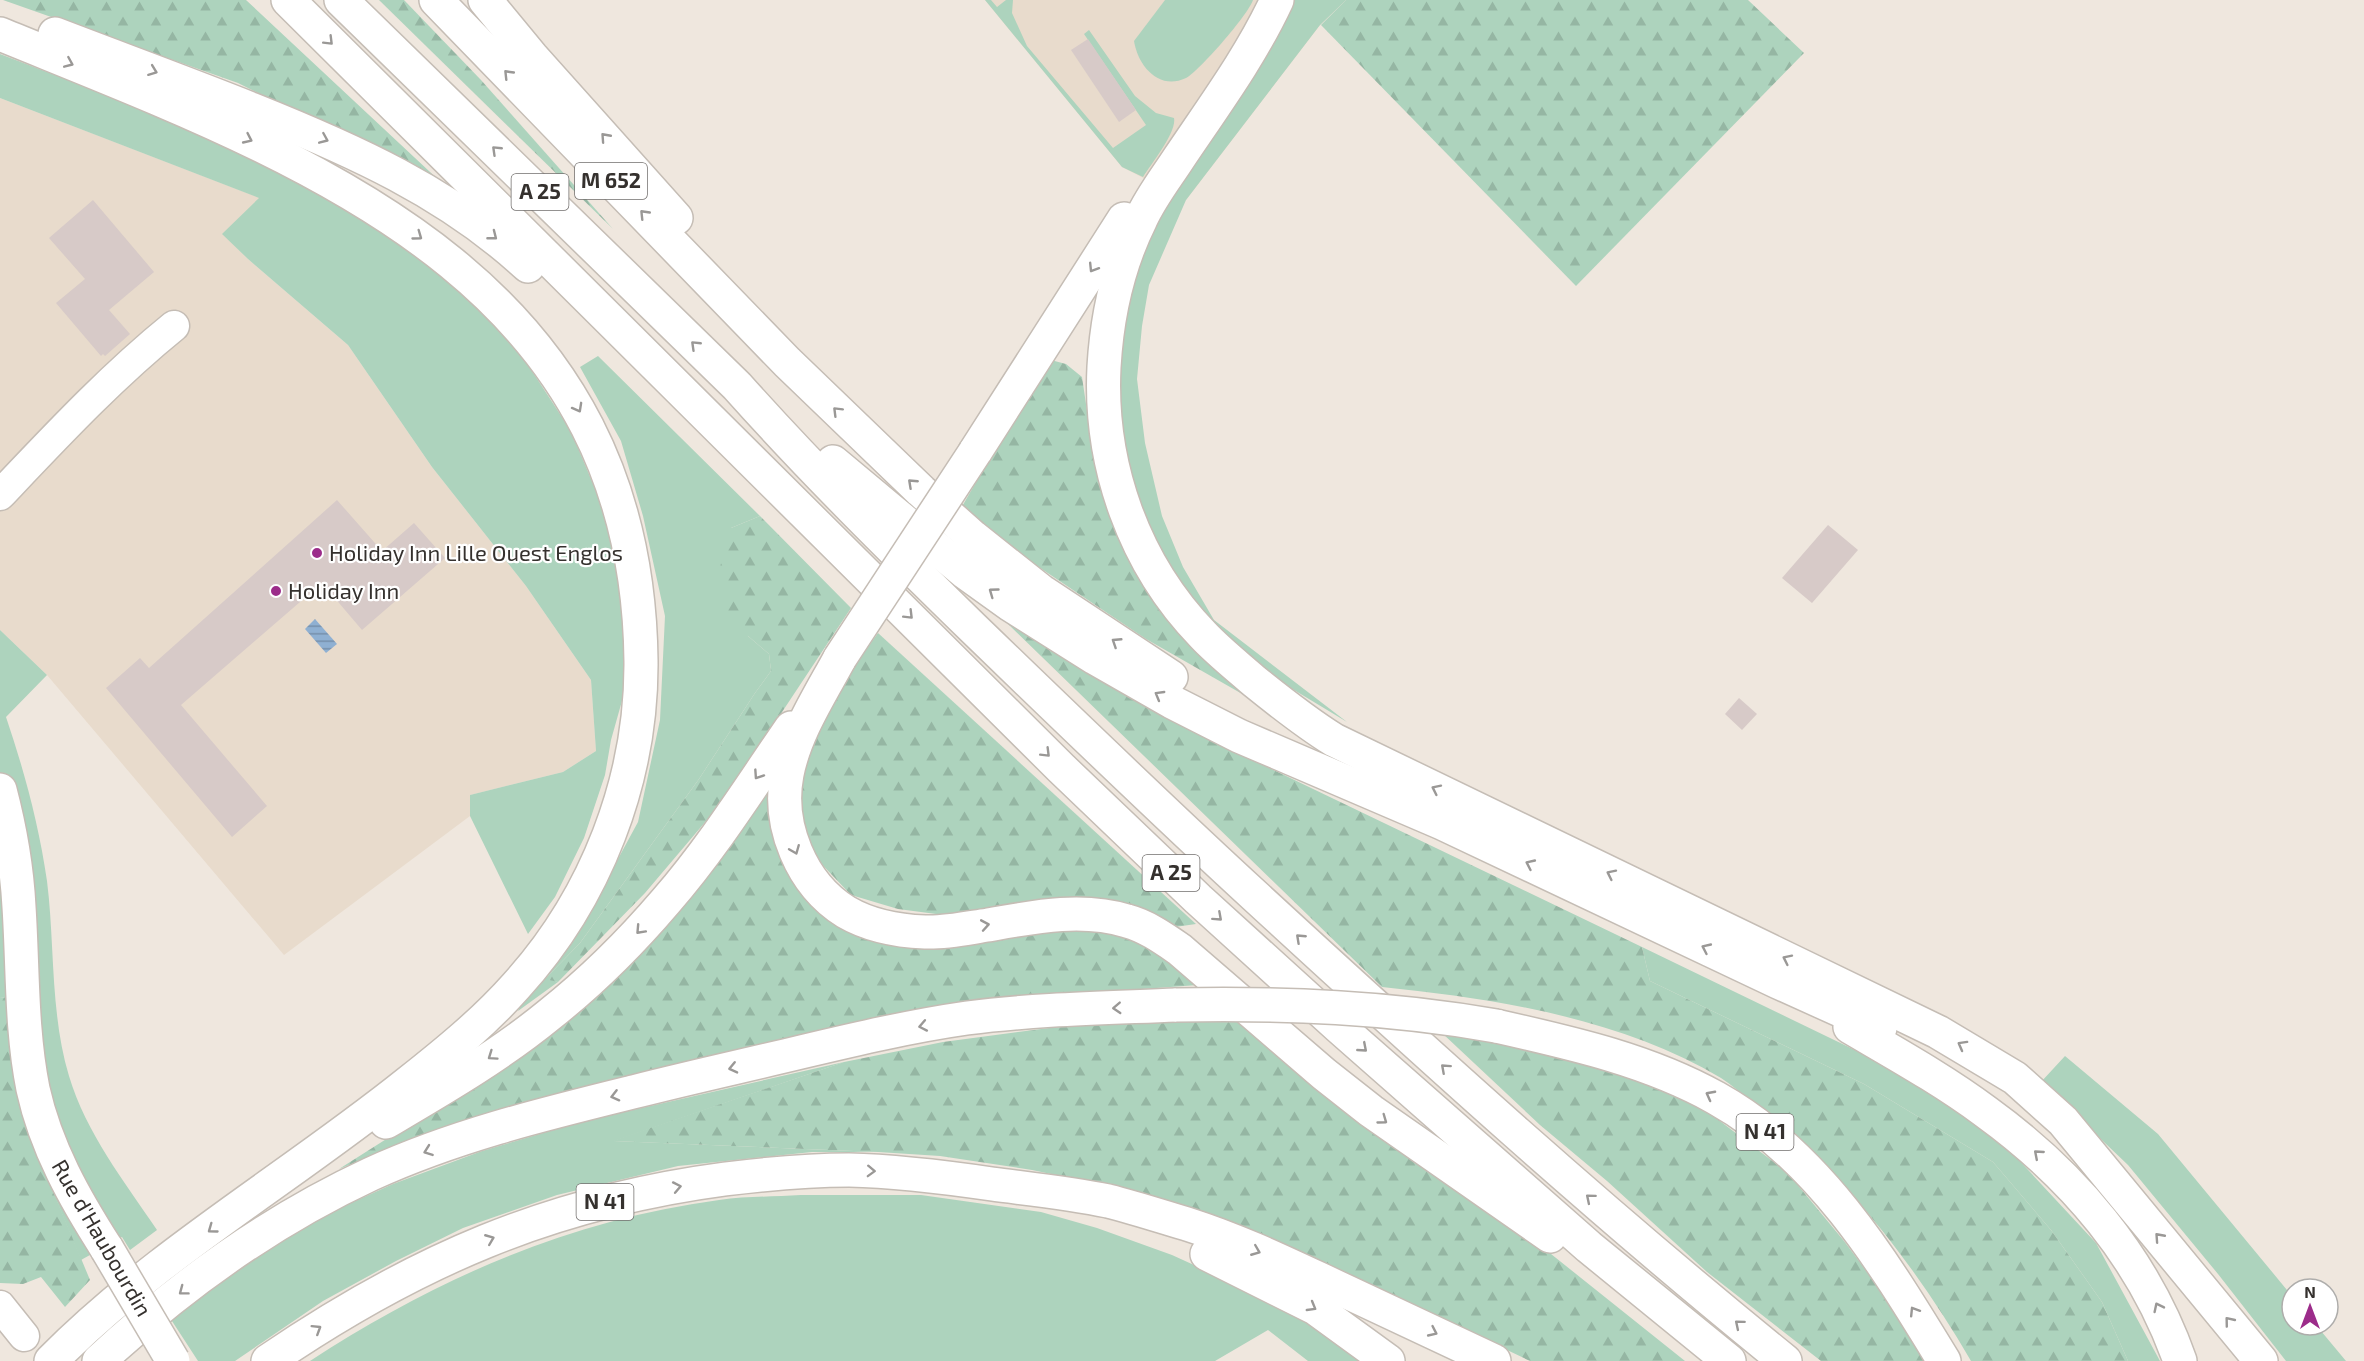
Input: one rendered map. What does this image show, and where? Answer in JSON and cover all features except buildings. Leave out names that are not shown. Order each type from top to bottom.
[{"type":"main road","name":"A 25","points":[[288,0],[1053,760],[1198,899],[1339,1027],[1581,1239],[1729,1361]]},
{"type":"main road","name":"A 25","points":[[341,0],[737,386],[785,441],[860,517],[1168,816],[1324,961],[1562,1174],[1785,1361]]},
{"type":"main road","name":"M 652","points":[[436,0],[787,362],[879,452],[982,544],[1041,591],[1172,678],[1442,823]]},
{"type":"main road","points":[[485,0],[532,57],[731,280],[787,362]]},
{"type":"main road","points":[[260,1194],[477,1067],[548,1016],[597,974],[667,901],[700,859],[840,658],[1227,60],[1261,0]]},
{"type":"main road","points":[[1277,0],[1256,42],[1142,216],[1121,266],[1111,306],[1105,349],[1104,383],[1109,452],[1117,486],[1131,523],[1150,563],[1167,590],[1192,623],[1217,648],[1291,712],[1353,750],[1947,1037],[1993,1064],[2035,1094],[2063,1121],[2261,1361]]},
{"type":"main road","points":[[0,13],[323,138],[391,171],[448,204],[481,226],[519,258],[808,536],[870,577]]},
{"type":"main road","points":[[0,34],[279,153],[384,212],[445,256],[480,287],[509,316],[560,378],[594,442],[627,533],[638,596],[641,632],[639,712],[633,751],[613,825],[586,886],[538,960],[491,1012],[392,1096],[174,1256],[110,1307],[51,1361]]},
{"type":"main road","points":[[737,386],[774,405],[878,501],[965,572],[1011,605],[1095,658],[1172,702],[1239,736],[1442,823],[1778,982],[1911,1042],[1997,1090],[2085,1150]]},
{"type":"main road","points":[[840,658],[803,728],[787,774],[785,793],[785,816],[799,860],[811,879],[830,899],[847,912],[895,930],[927,933],[1052,915],[1077,914],[1127,920],[1153,932],[1179,949],[1324,1074],[1371,1111],[1548,1234],[1705,1361]]},
{"type":"main road","name":"Rue d'Haubourdin","points":[[0,790],[19,905],[23,1010],[34,1091],[64,1179],[173,1361]]},
{"type":"main road","points":[[1778,982],[1967,1098],[2003,1124],[2056,1170],[2101,1220],[2135,1266],[2158,1307],[2180,1361]]},
{"type":"main road","name":"N 41","points":[[99,1361],[139,1325],[186,1289],[238,1252],[304,1210],[372,1174],[416,1155],[474,1135],[538,1116],[672,1082],[919,1026],[1008,1014],[1249,1003],[1361,1007],[1412,1012],[1496,1026],[1587,1047],[1645,1066],[1716,1098],[1753,1122],[1803,1167],[1851,1219],[1902,1292],[1944,1361]]},
{"type":"main road","name":"N 41","points":[[268,1361],[369,1297],[422,1269],[508,1231],[603,1202],[701,1182],[806,1171],[905,1173],[976,1182]]},
{"type":"main road","points":[[976,1182],[1154,1233],[1205,1253],[1315,1308],[1388,1361]]},
{"type":"main road","points":[[976,1182],[1106,1201],[1193,1226],[1302,1271],[1494,1361]]},
{"type":"street","points":[[0,495],[133,360],[174,326]]},
{"type":"street","points":[[0,1306],[24,1336]]},
{"type":"shaded area","points":[[985,0],[1346,0],[1320,25],[1186,200],[1122,167]]},
{"type":"shaded area","points":[[0,98],[260,198],[223,234],[248,259],[348,345],[432,467],[526,586],[591,680],[596,751],[563,772],[470,795],[470,816],[284,955],[47,675],[0,630]]},
{"type":"green space","points":[[3,0],[246,0],[445,186],[238,83]]},
{"type":"green space","points":[[379,0],[404,0],[481,80],[613,229]]},
{"type":"green space","points":[[985,0],[991,0],[997,7],[1006,0],[1013,0],[1012,13],[1027,46],[1113,148],[1146,125],[1084,34],[1089,30],[1135,96],[1156,113],[1174,118],[1168,139],[1143,177],[1122,167]]},
{"type":"green space","points":[[1165,0],[1253,0],[1233,29],[1201,65],[1186,78],[1167,81],[1151,74],[1145,67],[1134,41]]},
{"type":"green space","points":[[1290,0],[1346,0],[1320,25],[1186,200],[1149,285],[1137,379],[1145,443],[1162,516],[1183,567],[1214,620],[1347,722],[1251,664],[1200,614],[1150,536],[1126,469],[1116,398],[1119,343],[1131,284],[1169,191]]},
{"type":"green space","points":[[1346,0],[1748,0],[1804,53],[1576,286],[1321,25]]},
{"type":"green space","points":[[0,54],[123,101],[283,174],[426,258],[519,351],[571,431],[619,546],[627,683],[611,740],[605,775],[584,838],[555,897],[528,934],[470,816],[470,795],[563,772],[596,751],[591,680],[526,586],[432,467],[348,345],[222,234],[259,198],[0,98]]},
{"type":"green space","points":[[598,356],[760,516],[731,528],[748,636],[769,654],[771,671],[699,779],[580,943],[546,978],[558,982],[518,1011],[529,988],[600,892],[638,822],[660,720],[665,616],[643,516],[621,441],[580,367]]},
{"type":"green space","points":[[1047,359],[1066,364],[1082,377],[1094,458],[1113,512],[1272,711],[1146,639],[1015,551],[960,510]]},
{"type":"green space","points":[[760,516],[851,608],[723,801],[645,893],[558,982],[545,979],[580,943],[699,779],[771,671],[769,654],[724,612],[720,567],[731,528]]},
{"type":"green space","points":[[1007,623],[1228,748],[1642,947],[1650,981],[1864,1084],[1993,1162],[2051,1230],[2102,1302],[2128,1361],[1971,1361],[1901,1255],[1874,1221],[1817,1158],[1786,1129],[1721,1078],[1682,1057],[1642,1040],[1557,1014],[1469,998],[1382,987]]},
{"type":"green space","points":[[0,630],[47,675],[6,717],[30,798],[44,860],[56,1003],[69,1076],[76,1097],[96,1137],[157,1230],[130,1250],[122,1237],[81,1260],[28,1131],[11,998],[0,997]]},
{"type":"green space","points":[[878,633],[1196,924],[1175,927],[959,917],[898,909],[851,895],[813,855],[797,807],[804,764],[829,700]]},
{"type":"green space","points":[[770,783],[825,914],[1075,926],[1149,941],[1198,985],[932,1007],[862,1021],[586,1088],[442,1128],[339,1169],[500,1067]]},
{"type":"green space","points":[[1642,947],[1890,1067],[2004,1144],[2096,1243],[2160,1361],[2128,1361],[2102,1302],[2051,1230],[1993,1162],[1864,1084],[1650,981]]},
{"type":"green space","points":[[0,997],[11,998],[28,1131],[90,1280],[65,1307],[41,1277],[23,1284],[0,1283]]},
{"type":"green space","points":[[1245,1020],[1536,1242],[1685,1361],[1530,1361],[1292,1248],[1228,1223],[1089,1182],[1032,1170],[940,1156],[612,1141],[844,1062],[943,1042],[1049,1028],[1111,1023]]},
{"type":"green space","points":[[1442,1033],[1532,1043],[1647,1080],[1716,1118],[1787,1172],[1844,1241],[1900,1316],[1926,1361],[1821,1361],[1707,1272],[1607,1181],[1540,1125]]},
{"type":"green space","points":[[2065,1056],[2158,1134],[2280,1281],[2280,1337],[2326,1337],[2346,1361],[2286,1361],[2128,1165],[2041,1082]]},
{"type":"green space","points":[[844,1062],[614,1141],[878,1152],[812,1152],[678,1166],[557,1195],[463,1228],[396,1261],[323,1301],[235,1361],[198,1361],[170,1318],[243,1263],[333,1211],[393,1184],[482,1151],[584,1121]]},
{"type":"green space","points":[[801,1195],[921,1195],[1041,1212],[1097,1228],[1172,1255],[1273,1301],[1324,1333],[1359,1361],[1308,1361],[1268,1330],[1215,1361],[310,1361],[358,1331],[455,1279],[557,1238],[664,1209],[729,1199]]},
{"type":"water","points":[[315,619],[337,644],[326,653],[305,629]]},
{"type":"place","name":"Holiday Inn Lille Ouest Englos","points":[[317,553]]},
{"type":"place","name":"Holiday Inn","points":[[276,591]]}]
